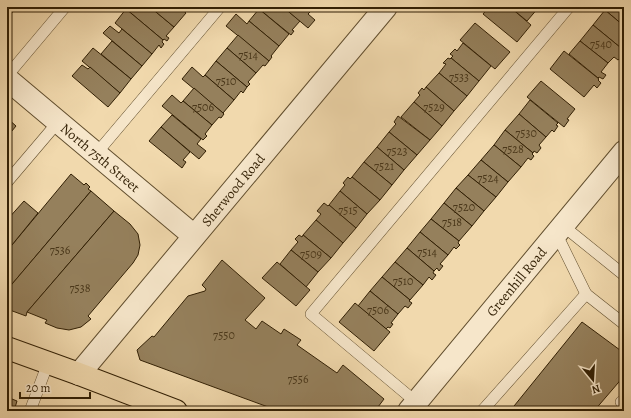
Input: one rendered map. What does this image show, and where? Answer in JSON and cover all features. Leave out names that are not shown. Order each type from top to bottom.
[{"type":"main road","points":[[7,348],[79,374],[155,407],[176,411]]},
{"type":"street","name":"Sherwood Road","points":[[79,374],[386,7]]},
{"type":"street","name":"North 75th Street","points":[[7,77],[58,122],[194,236]]},
{"type":"street","name":"Greenhill Road","points":[[412,406],[624,152]]},
{"type":"lane","points":[[7,77],[65,7]]},
{"type":"lane","points":[[96,154],[220,7]]},
{"type":"lane","points":[[412,406],[311,314],[569,7]]},
{"type":"lane","points":[[7,182],[58,122]]},
{"type":"lane","points":[[559,229],[624,275]]},
{"type":"lane","points":[[559,229],[586,294],[624,324]]},
{"type":"lane","points":[[482,411],[586,294]]},
{"type":"lane","points":[[30,411],[48,363]]},
{"type":"building","points":[[7,7],[14,10],[7,19]]},
{"type":"building","points":[[127,7],[150,7],[174,27],[166,36],[169,38],[167,41],[164,39],[163,40],[126,9]]},
{"type":"building","points":[[150,7],[179,7],[186,13],[174,27]]},
{"type":"building","points":[[261,7],[283,7],[300,21],[292,30],[294,31],[291,35],[259,9]]},
{"type":"building","points":[[283,7],[311,7],[312,10],[308,14],[315,20],[308,28]]},
{"type":"building","points":[[489,7],[510,7],[531,25],[517,42],[483,14]]},
{"type":"building","points":[[510,7],[539,7],[527,21]]},
{"type":"building","points":[[608,7],[624,7],[624,26],[605,10]]},
{"type":"building","points":[[126,9],[163,40],[162,42],[164,44],[161,48],[159,45],[152,54],[115,23]]},
{"type":"building","points":[[259,9],[289,34],[279,46],[249,21]]},
{"type":"building","points":[[605,10],[624,26],[624,47],[622,46],[621,48],[593,25]]},
{"type":"building","points":[[236,14],[247,24],[249,21],[279,46],[269,61],[226,26]]},
{"type":"building","points":[[475,23],[510,52],[495,69],[460,40]]},
{"type":"building","points":[[593,25],[624,51],[622,57],[618,60],[614,57],[608,63],[580,41]]},
{"type":"building","points":[[110,26],[119,33],[122,29],[152,54],[142,66],[103,33]]},
{"type":"building","points":[[238,35],[269,61],[256,73],[227,48]]},
{"type":"building","points":[[112,41],[142,66],[131,79],[101,54]]},
{"type":"building","points":[[580,41],[608,63],[601,72],[606,75],[603,79],[598,78],[569,54]]},
{"type":"building","points":[[463,43],[491,66],[479,81],[451,58],[453,56],[450,54],[455,49],[457,51]]},
{"type":"building","points":[[93,48],[131,79],[120,93],[82,61]]},
{"type":"building","points":[[227,48],[256,73],[248,82],[250,84],[247,87],[216,61]]},
{"type":"building","points":[[564,51],[599,79],[598,80],[601,83],[597,88],[594,85],[584,97],[550,69]]},
{"type":"building","points":[[448,58],[451,58],[479,81],[467,96],[439,73],[446,64],[443,63]]},
{"type":"building","points":[[216,61],[247,87],[243,93],[241,91],[234,100],[205,75]]},
{"type":"building","points":[[82,65],[88,69],[90,67],[120,93],[108,107],[72,76]]},
{"type":"building","points":[[192,67],[203,77],[205,75],[234,100],[223,113],[182,79]]},
{"type":"building","points":[[439,73],[467,96],[454,111],[426,87]]},
{"type":"building","points":[[541,81],[575,109],[567,119],[569,120],[564,127],[527,97]]},
{"type":"building","points":[[426,87],[454,111],[442,126],[414,102],[420,95],[418,93],[422,88],[424,90]]},
{"type":"building","points":[[194,88],[224,114],[212,125],[183,101]]},
{"type":"building","points":[[172,95],[181,103],[183,101],[212,125],[205,134],[207,136],[203,140],[162,106]]},
{"type":"building","points":[[530,100],[558,123],[556,125],[558,126],[554,132],[552,130],[546,137],[519,114]]},
{"type":"building","points":[[414,102],[442,126],[430,140],[401,117]]},
{"type":"building","points":[[519,114],[546,137],[539,145],[541,148],[537,153],[534,151],[533,153],[505,130]]},
{"type":"building","points":[[172,115],[201,139],[197,144],[206,151],[199,159],[161,127]]},
{"type":"building","points":[[398,116],[430,140],[417,155],[389,132],[396,124],[394,122]]},
{"type":"building","points":[[7,118],[16,126],[7,137]]},
{"type":"building","points":[[161,127],[190,152],[183,160],[186,162],[182,168],[149,141]]},
{"type":"building","points":[[505,130],[533,153],[532,154],[534,156],[531,160],[528,158],[521,167],[494,145]]},
{"type":"building","points":[[389,132],[417,155],[404,170],[377,147]]},
{"type":"building","points":[[494,145],[521,167],[508,182],[481,160]]},
{"type":"building","points":[[377,147],[404,170],[392,185],[364,162]]},
{"type":"building","points":[[481,160],[508,182],[496,197],[468,175]]},
{"type":"building","points":[[364,162],[392,185],[380,200],[352,177]]},
{"type":"building","points":[[71,174],[84,185],[86,183],[90,187],[88,189],[91,191],[7,290],[7,251]]},
{"type":"building","points":[[468,175],[496,197],[484,211],[456,188]]},
{"type":"building","points":[[348,177],[350,179],[352,177],[380,200],[367,214],[340,191],[345,185],[343,183]]},
{"type":"building","points":[[456,188],[484,211],[472,226],[444,203]]},
{"type":"building","points":[[91,191],[114,211],[27,312],[26,316],[7,309],[7,290]]},
{"type":"building","points":[[340,191],[367,214],[356,228],[329,205]]},
{"type":"building","points":[[24,201],[38,213],[7,251],[7,220]]},
{"type":"building","points":[[324,203],[328,206],[329,205],[356,228],[343,243],[316,220],[321,214],[317,211]]},
{"type":"building","points":[[444,203],[472,226],[459,241],[431,219]]},
{"type":"building","points":[[114,211],[130,224],[138,234],[140,245],[138,255],[133,263],[88,316],[91,319],[81,327],[69,330],[57,328],[45,323],[47,320],[27,312]]},
{"type":"building","points":[[431,219],[459,241],[458,243],[460,245],[456,249],[454,247],[448,255],[420,232]]},
{"type":"building","points":[[316,220],[343,243],[331,258],[303,235]]},
{"type":"building","points":[[420,232],[448,255],[440,264],[443,266],[439,271],[437,268],[434,271],[407,248]]},
{"type":"building","points":[[299,235],[302,237],[303,235],[331,258],[318,272],[291,250],[298,242],[295,239]]},
{"type":"building","points":[[407,248],[434,271],[433,273],[436,275],[432,280],[429,277],[423,285],[395,262]]},
{"type":"building","points":[[291,250],[318,272],[306,287],[280,264]]},
{"type":"building","points":[[222,260],[265,298],[245,320],[256,329],[262,321],[281,334],[284,329],[301,340],[297,345],[337,373],[343,365],[384,399],[375,411],[279,411],[140,360],[137,350],[152,336],[154,337],[188,296],[205,291],[206,289],[202,285]]},
{"type":"building","points":[[277,262],[310,290],[296,306],[262,278]]},
{"type":"building","points":[[395,262],[423,285],[410,300],[382,277]]},
{"type":"building","points":[[382,277],[410,300],[409,301],[412,303],[408,308],[405,306],[398,314],[370,291]]},
{"type":"building","points":[[370,291],[398,314],[391,323],[393,324],[390,328],[388,327],[386,329],[358,306]]},
{"type":"building","points":[[355,303],[390,332],[374,351],[339,322]]},
{"type":"building","points":[[582,322],[624,353],[624,376],[594,411],[510,411]]},
{"type":"building","points":[[7,397],[17,401],[14,411],[7,411]]}]
